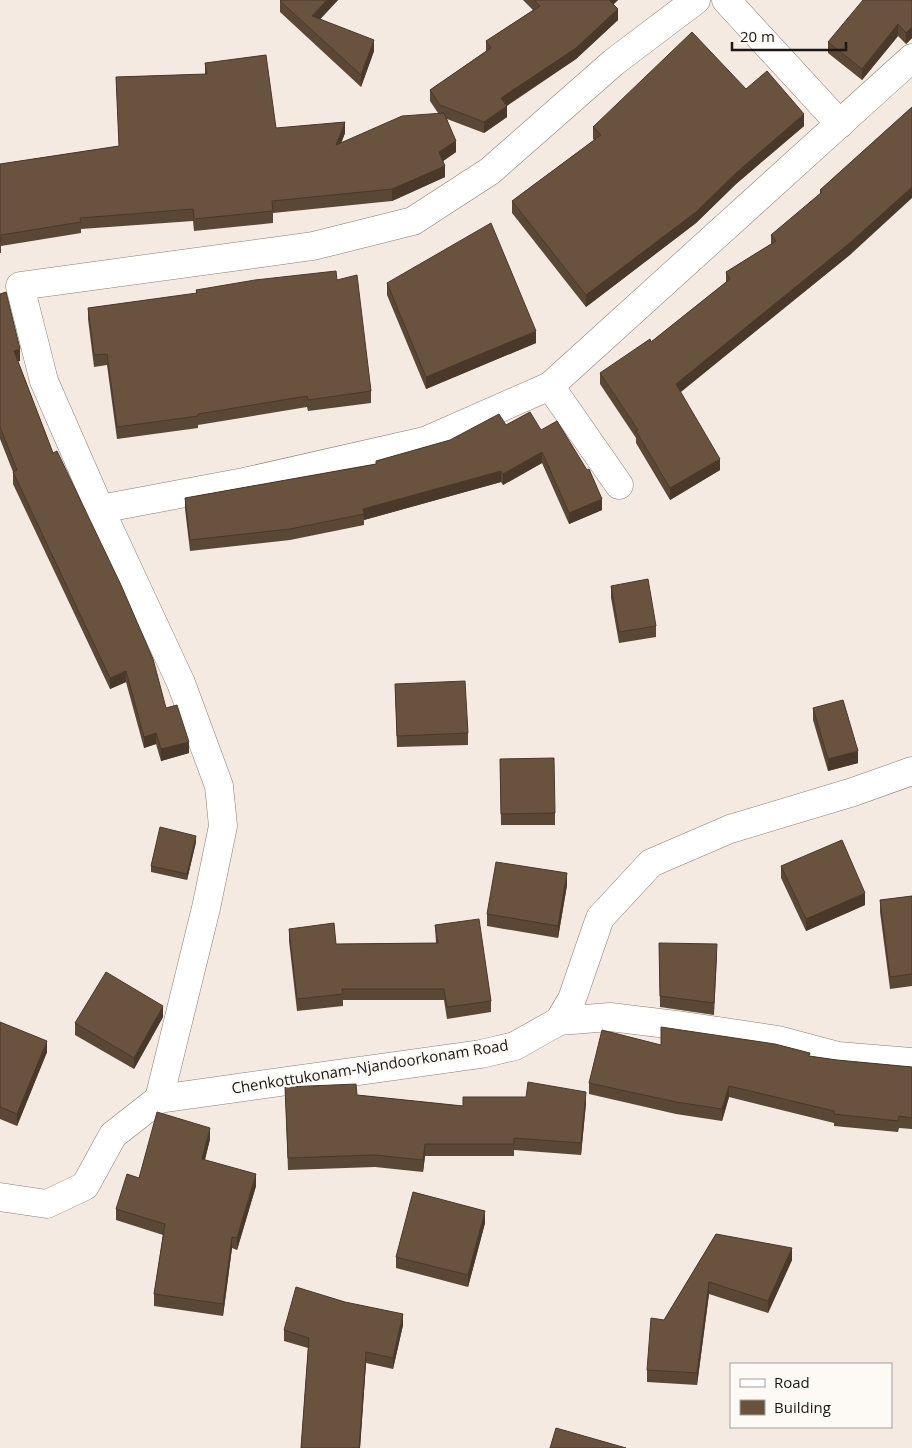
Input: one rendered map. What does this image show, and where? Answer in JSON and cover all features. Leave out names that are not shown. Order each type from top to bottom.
[{"type":"street","points":[[0,1197],[48,1204],[85,1186],[113,1135],[159,1099],[206,908],[223,826],[219,786],[181,683],[100,509],[44,381],[10,288],[313,246],[413,221],[490,171],[614,62],[696,0]]},
{"type":"street","points":[[726,0],[840,124]]},
{"type":"street","points":[[100,509],[244,482],[425,441],[550,386],[912,58]]},
{"type":"street","points":[[550,386],[619,485]]},
{"type":"street","name":"Chenkottukonam-Njandoorkonam Road","points":[[159,1099],[481,1054],[515,1046],[559,1021],[572,999],[600,918],[651,863],[730,829],[853,792],[912,771]]},
{"type":"street","points":[[559,1021],[610,1018],[684,1026],[778,1040],[838,1056],[912,1062]]},
{"type":"building","points":[[327,0],[312,16],[374,40],[361,75],[280,1]]},
{"type":"building","points":[[534,0],[609,0],[618,9],[576,48],[501,98],[507,106],[484,122],[440,105],[430,90],[491,48],[486,41],[540,6]]},
{"type":"building","points":[[863,0],[912,0],[912,27],[906,33],[898,24],[862,69],[828,42]]},
{"type":"building","points":[[692,32],[746,89],[767,71],[804,114],[736,173],[696,212],[586,295],[512,201],[601,135],[593,127]]},
{"type":"building","points":[[266,55],[276,128],[345,122],[336,145],[402,116],[444,113],[456,141],[439,152],[445,166],[392,189],[272,201],[273,211],[194,219],[193,209],[80,218],[81,222],[1,235],[0,242],[0,164],[119,146],[116,77],[207,74],[205,63]]},
{"type":"building","points":[[912,107],[912,187],[851,242],[676,384],[720,459],[670,488],[636,431],[638,430],[600,373],[650,339],[651,342],[730,279],[726,272],[776,241],[771,235],[822,192],[820,190]]},
{"type":"building","points":[[491,223],[536,331],[426,377],[387,283]]},
{"type":"building","points":[[336,271],[337,280],[357,275],[371,391],[308,400],[307,396],[198,414],[198,416],[117,427],[107,354],[94,355],[88,308],[197,293],[196,290],[255,280]]},
{"type":"building","points":[[6,292],[20,349],[14,351],[53,453],[57,451],[121,585],[153,659],[166,708],[177,705],[189,742],[161,749],[156,733],[144,737],[126,671],[110,678],[13,472],[17,470],[0,427],[0,294]]},
{"type":"building","points":[[530,412],[541,430],[557,421],[587,470],[589,469],[602,499],[569,513],[542,452],[503,474],[501,471],[363,509],[364,514],[290,529],[190,540],[185,498],[376,464],[376,461],[450,440],[499,414],[506,425]]},
{"type":"building","points":[[648,579],[656,626],[619,632],[611,586]]},
{"type":"building","points":[[465,681],[468,733],[397,736],[395,684]]},
{"type":"building","points":[[843,700],[858,751],[828,759],[813,708]]},
{"type":"building","points":[[554,758],[555,813],[501,814],[500,759]]},
{"type":"building","points":[[160,827],[196,836],[187,874],[151,866]]},
{"type":"building","points":[[842,840],[865,893],[806,919],[781,866]]},
{"type":"building","points":[[496,862],[567,873],[558,926],[487,914]]},
{"type":"building","points":[[912,896],[912,974],[890,977],[880,900]]},
{"type":"building","points":[[479,919],[491,1001],[447,1007],[444,989],[342,989],[343,994],[297,999],[289,929],[334,923],[336,944],[438,943],[435,925]]},
{"type":"building","points":[[659,943],[717,944],[714,1003],[660,996]]},
{"type":"building","points":[[106,972],[163,1006],[134,1058],[75,1023]]},
{"type":"building","points":[[0,1022],[47,1041],[17,1114],[0,1107]]},
{"type":"building","points":[[661,1027],[775,1044],[810,1053],[809,1056],[912,1067],[912,1118],[899,1116],[898,1121],[834,1114],[834,1111],[729,1086],[722,1109],[676,1102],[589,1083],[602,1030],[661,1045]]},
{"type":"building","points":[[528,1082],[586,1092],[581,1143],[514,1138],[514,1144],[425,1144],[423,1160],[375,1155],[288,1158],[285,1087],[356,1084],[357,1095],[463,1106],[463,1097],[526,1097]]},
{"type":"building","points":[[157,1112],[210,1128],[202,1159],[256,1174],[237,1238],[232,1237],[223,1304],[154,1294],[165,1224],[116,1209],[127,1174],[139,1178]]},
{"type":"building","points":[[413,1192],[485,1211],[468,1275],[396,1257]]},
{"type":"building","points":[[716,1234],[792,1248],[768,1301],[709,1282],[697,1373],[647,1370],[651,1318],[664,1320]]},
{"type":"building","points":[[296,1287],[345,1302],[403,1314],[393,1358],[366,1352],[359,1448],[301,1448],[309,1338],[284,1330]]},
{"type":"building","points":[[556,1428],[626,1448],[550,1448]]}]
